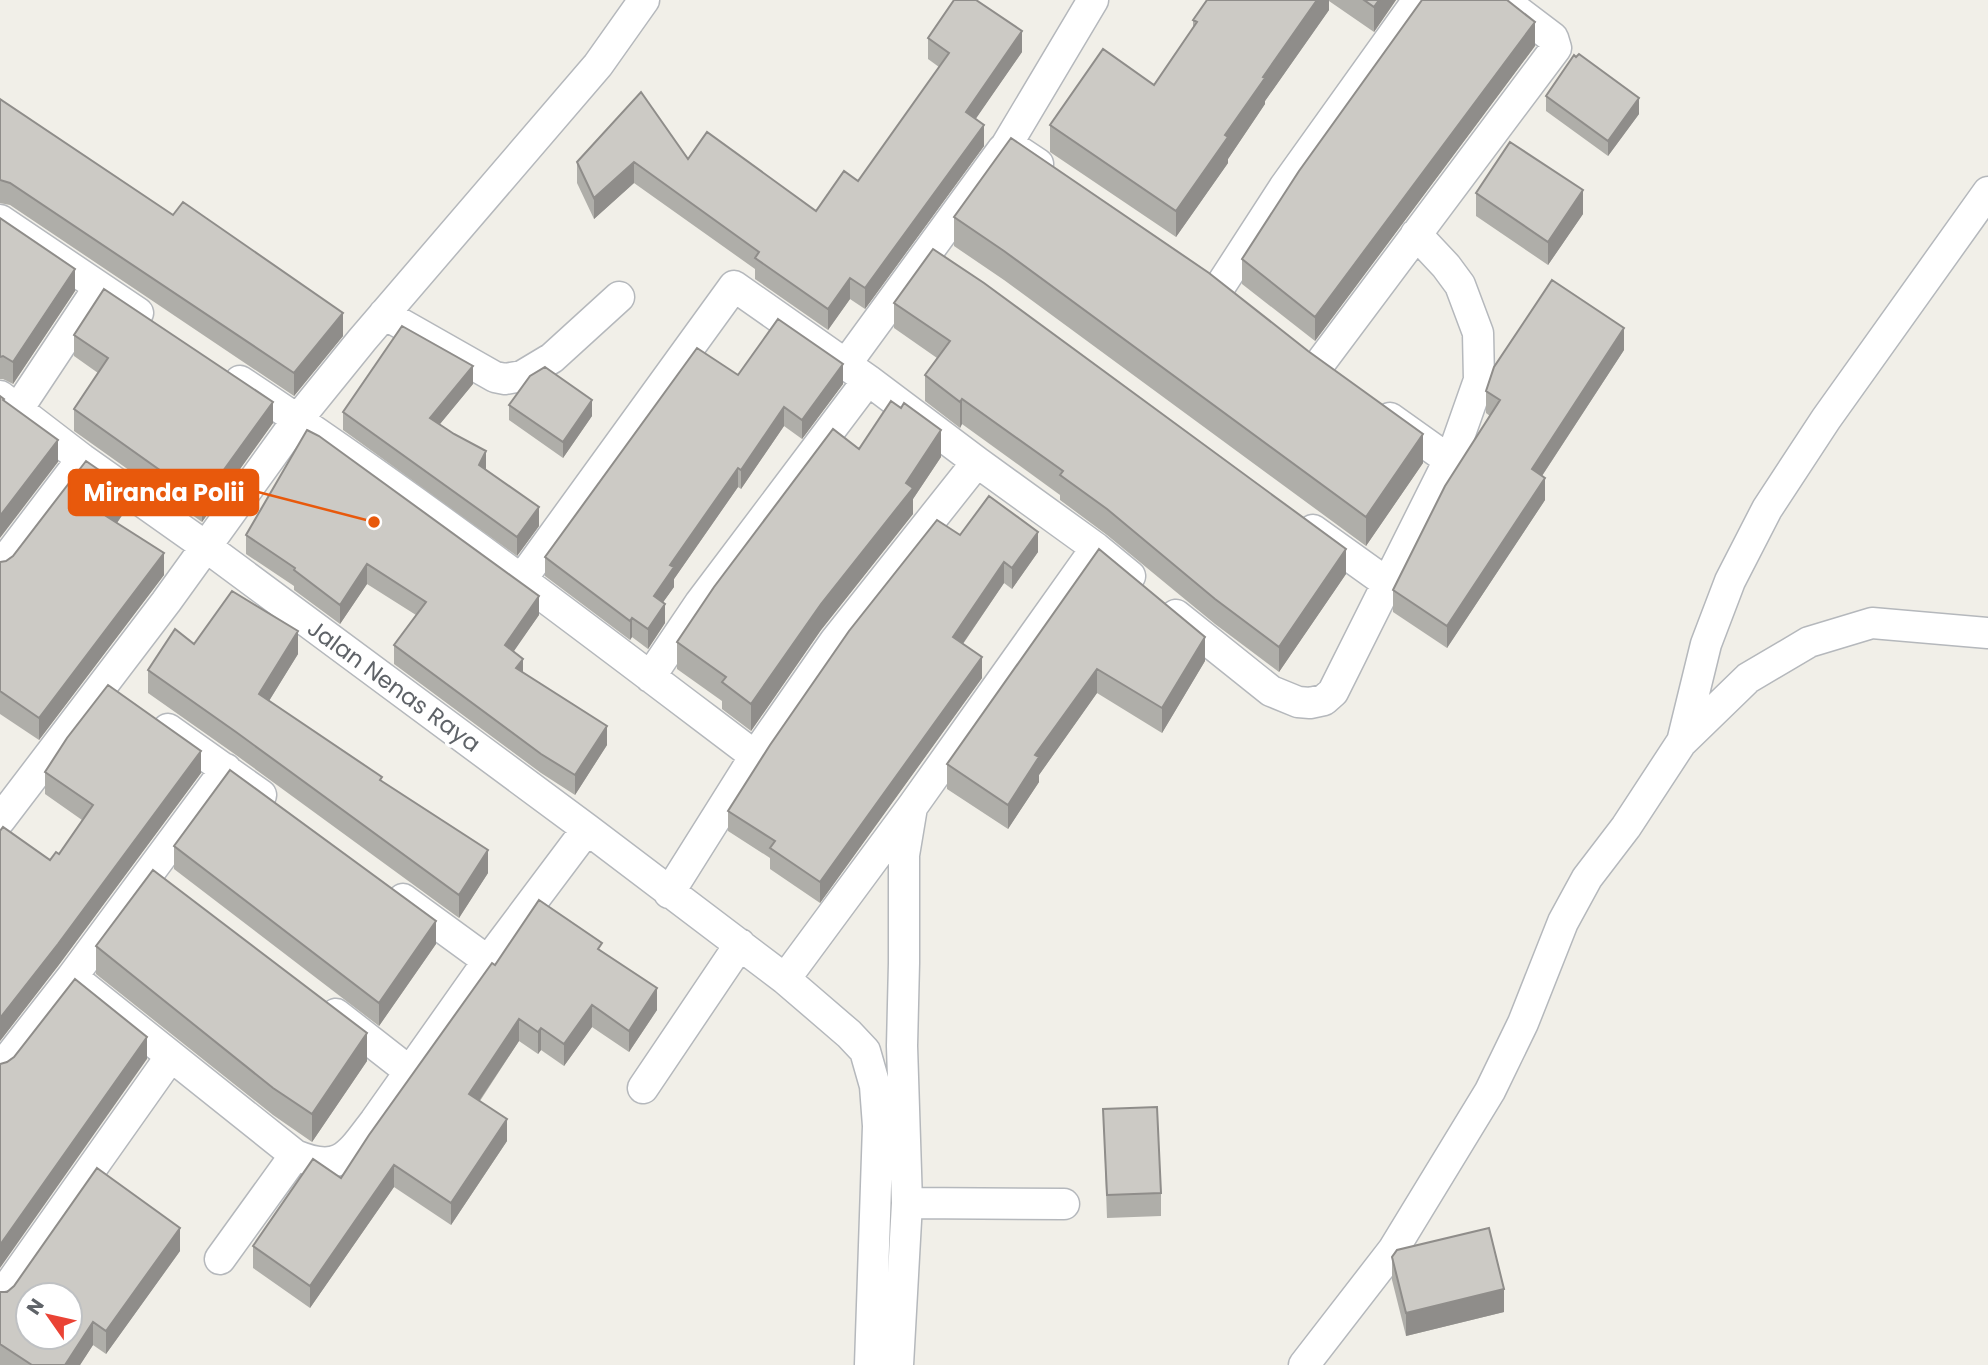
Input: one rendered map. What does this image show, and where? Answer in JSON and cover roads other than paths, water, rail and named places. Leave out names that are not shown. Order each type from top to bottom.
[{"type":"street","points":[[0,820],[125,699],[166,602],[298,419],[384,313],[598,65],[644,0]]},
{"type":"street","points":[[650,677],[857,372],[940,257],[1093,0]]},
{"type":"street","points":[[1218,288],[1284,186],[1418,0]]},
{"type":"street","points":[[1449,460],[1330,374],[1416,234],[1556,48],[1553,38],[1503,0]]},
{"type":"street","points":[[1006,146],[1011,146],[1057,176]]},
{"type":"street","points":[[1681,743],[1706,644],[1730,581],[1767,509],[1826,419],[1988,192]]},
{"type":"street","points":[[0,220],[156,325]]},
{"type":"street","points":[[521,580],[734,286],[857,372],[1096,548],[1271,691],[1298,702],[1324,700],[1333,692],[1455,448],[1479,380],[1478,333],[1461,285],[1416,234]]},
{"type":"street","points":[[9,402],[99,287]]},
{"type":"street","points":[[384,313],[495,377],[505,379],[522,376],[552,358],[619,297]]},
{"type":"street","points":[[222,369],[298,419],[521,580],[755,756]]},
{"type":"street","name":"Jalan Nenas Raya","points":[[9,402],[82,460],[205,546],[740,944],[785,979],[865,1051]]},
{"type":"street","points":[[0,567],[82,460]]},
{"type":"street","points":[[669,893],[755,756],[835,641],[977,462]]},
{"type":"street","points":[[1287,510],[1387,583]]},
{"type":"street","points":[[785,979],[912,807],[1096,548]]},
{"type":"street","points":[[1304,1365],[1393,1250],[1490,1091],[1523,1023],[1563,922],[1587,878],[1626,827],[1681,743],[1748,678],[1809,642],[1872,623],[1988,633]]},
{"type":"street","points":[[125,699],[280,809]]},
{"type":"street","points":[[0,1069],[72,977],[160,880],[226,769]]},
{"type":"street","points":[[898,1365],[907,1203],[902,1046],[904,855],[912,807]]},
{"type":"street","points":[[72,977],[295,1154],[323,1164],[338,1161],[357,1144],[488,961],[587,829]]},
{"type":"street","points":[[379,881],[488,961]]},
{"type":"street","points":[[643,1088],[740,944]]},
{"type":"street","points":[[312,996],[409,1070]]},
{"type":"street","points":[[870,1365],[878,1126],[875,1086],[865,1051],[902,1046]]},
{"type":"street","points":[[0,1298],[171,1056]]},
{"type":"street","points":[[220,1259],[295,1154]]},
{"type":"street","points":[[907,1203],[1064,1204]]},
{"type":"place","name":"Miranda Polii","points":[[374,522]]}]
